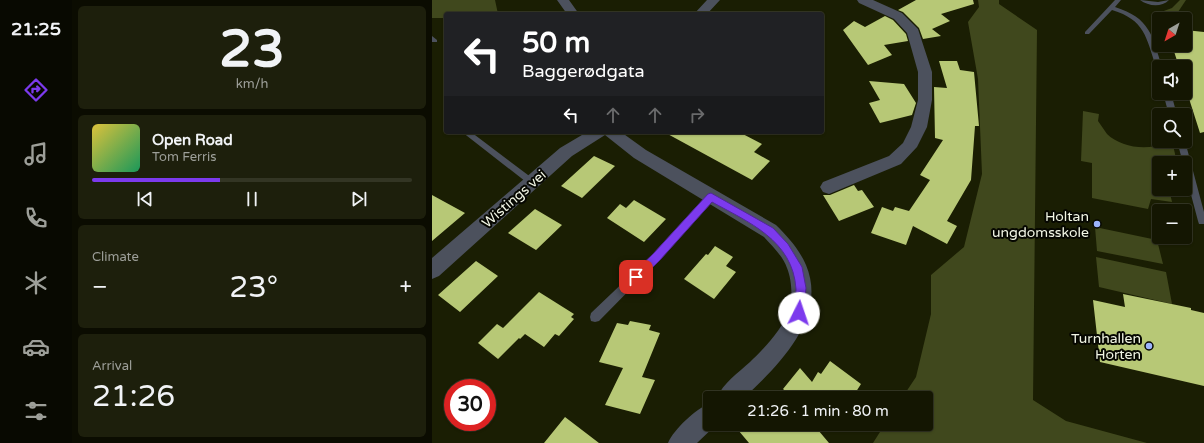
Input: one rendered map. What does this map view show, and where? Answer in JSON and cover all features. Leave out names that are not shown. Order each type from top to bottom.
[{"type":"street","points":[[563,0],[571,12]]},
{"type":"street","points":[[702,12],[714,0]]},
{"type":"street","points":[[829,187],[894,160],[909,147],[919,128],[925,100],[925,72],[913,32],[898,16],[863,0]]},
{"type":"street","name":"Wistings vei","points":[[432,270],[534,182],[566,152],[596,134]]},
{"type":"street","points":[[613,134],[640,154],[770,231],[785,247],[797,267],[801,288],[799,313],[785,338],[764,364],[735,391]]},
{"type":"street","points":[[680,443],[703,422]]},
{"type":"lane","points":[[1086,33],[1118,0]]},
{"type":"lane","points":[[1143,0],[1154,4],[1164,3],[1166,0]]},
{"type":"lane","points":[[1110,7],[1131,15],[1138,20],[1144,28],[1157,60]]},
{"type":"lane","points":[[469,134],[534,182]]},
{"type":"lane","points":[[1183,148],[1202,221]]},
{"type":"lane","points":[[595,317],[656,257],[711,197]]},
{"type":"green space","points":[[432,0],[495,0],[498,12],[444,12],[444,18],[432,18]]},
{"type":"green space","points":[[978,0],[999,0],[999,4],[1037,30],[1033,400],[1066,421],[1147,443],[873,443],[881,431],[933,431],[933,391],[907,391],[916,377],[931,314],[931,275],[964,247],[982,174],[978,79],[968,22],[979,7]]},
{"type":"green space","points":[[1180,0],[1186,0],[1178,12],[1161,12],[1172,8]]},
{"type":"green space","points":[[1083,111],[1099,114],[1098,121],[1107,134],[1119,142],[1135,147],[1174,148],[1175,156],[1152,156],[1152,196],[1171,196],[1172,202],[1151,199],[1148,209],[1092,198],[1092,163],[1081,161]]},
{"type":"green space","points":[[1095,227],[1152,239],[1152,244],[1158,244],[1163,264],[1097,251]]},
{"type":"green space","points":[[1096,257],[1166,272],[1172,304],[1099,287]]},
{"type":"building","points":[[916,0],[973,0],[974,4],[941,14],[950,21],[932,29],[941,36],[923,39],[919,28],[903,12],[898,10]]},
{"type":"building","points":[[885,16],[893,20],[906,34],[908,41],[884,45],[892,55],[868,65],[843,30],[854,21],[865,27]]},
{"type":"building","points":[[1192,31],[1204,32],[1204,132],[1200,133],[1189,100],[1192,100],[1192,60],[1177,60],[1174,52],[1192,52]]},
{"type":"building","points":[[939,61],[957,61],[960,70],[974,72],[979,126],[975,126],[971,180],[947,221],[957,226],[947,244],[913,226],[906,245],[871,233],[882,207],[893,211],[895,207],[909,211],[930,180],[920,175],[943,140],[935,138],[934,87],[947,88]]},
{"type":"building","points":[[869,81],[904,84],[916,103],[912,115],[880,123],[869,103],[880,100]]},
{"type":"building","points":[[668,134],[743,134],[762,144],[754,152],[770,161],[752,180]]},
{"type":"building","points":[[594,156],[615,166],[582,198],[561,186]]},
{"type":"building","points":[[854,185],[858,191],[862,190],[874,207],[839,221],[823,195],[830,195]]},
{"type":"building","points":[[432,195],[465,213],[432,241]]},
{"type":"building","points":[[634,200],[666,219],[644,242],[607,218],[620,204],[626,208]]},
{"type":"building","points":[[535,209],[562,225],[536,250],[508,233]]},
{"type":"building","points":[[715,246],[733,257],[726,266],[736,272],[714,299],[684,279]]},
{"type":"building","points":[[476,261],[498,276],[460,312],[438,295]]},
{"type":"building","points":[[539,292],[574,314],[571,317],[574,319],[559,336],[555,334],[544,347],[525,334],[498,359],[478,343],[497,324],[503,328]]},
{"type":"building","name":"Turnhallen Horten","points":[[1123,294],[1191,308],[1191,310],[1204,313],[1204,386],[1100,362],[1093,300],[1125,307]]},
{"type":"building","points":[[630,321],[651,325],[649,330],[660,333],[642,377],[655,380],[640,414],[605,405],[623,368],[599,362],[617,323],[628,325]]},
{"type":"building","points":[[830,361],[861,384],[856,391],[785,391],[783,389],[800,368],[812,382],[818,372],[821,374]]},
{"type":"building","points":[[565,417],[599,443],[544,443]]},
{"type":"building","points":[[739,431],[819,431],[829,443],[749,443]]},
{"type":"place","name":"Holtan ungdomsskole","points":[[1097,224]]},
{"type":"place","name":"Turnhallen Horten","points":[[1149,346]]},
{"type":"route","points":[[636,277],[711,197],[770,231],[785,247],[797,267],[801,288],[799,313]]}]
